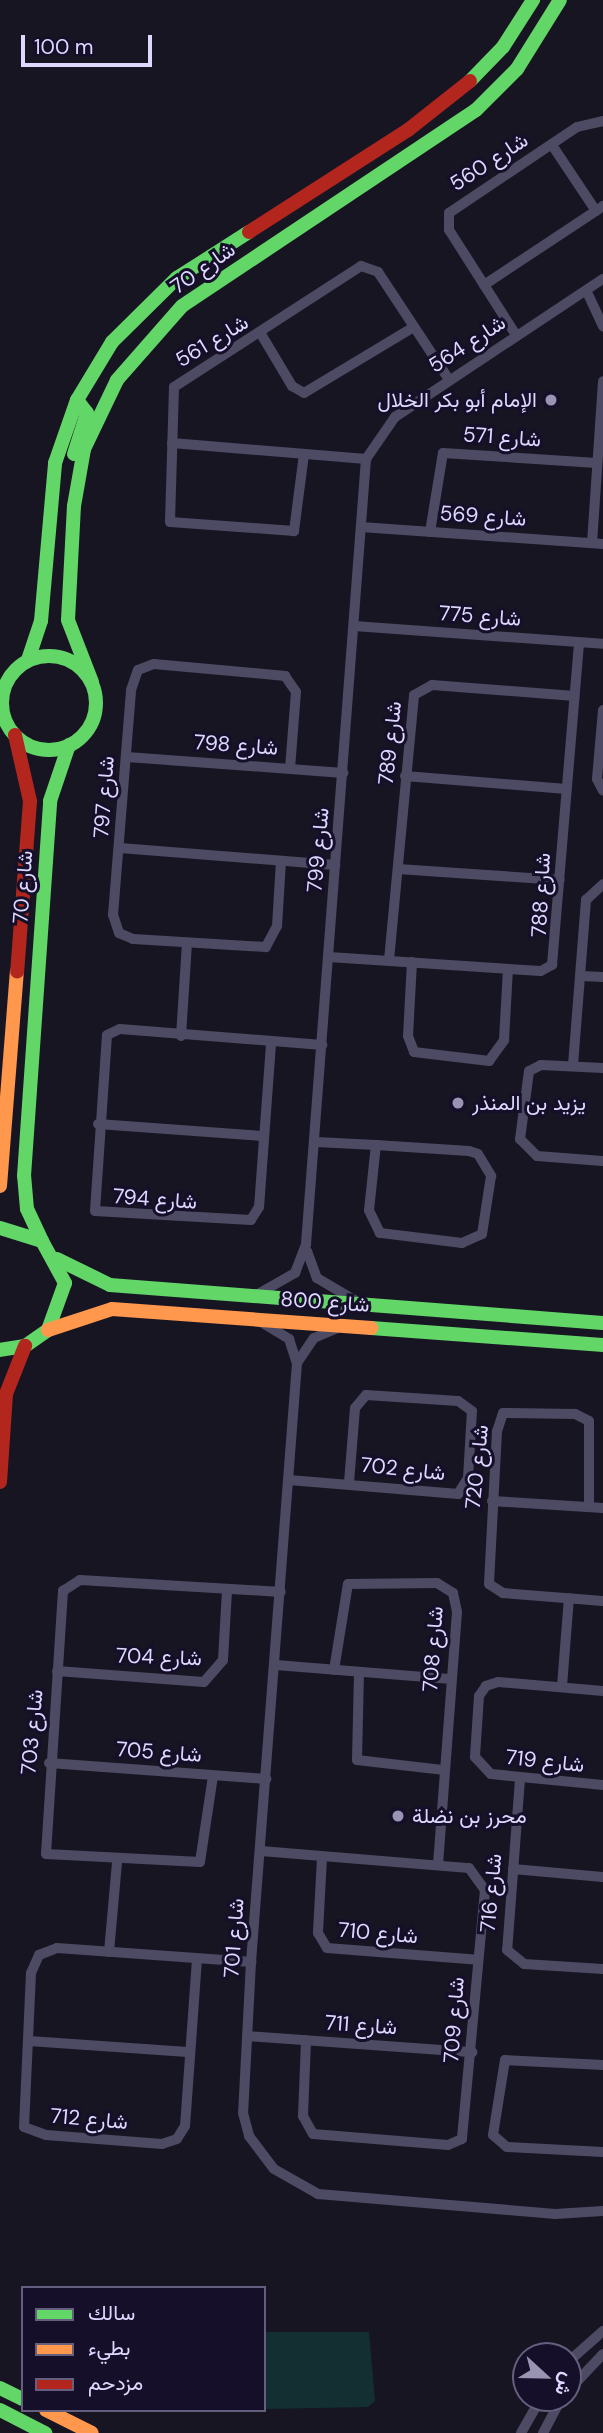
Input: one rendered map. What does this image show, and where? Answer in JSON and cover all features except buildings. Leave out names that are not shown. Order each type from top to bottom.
[{"type":"main road","name":"شارع 70","points":[[24,663],[41,621],[55,463],[77,400],[112,342],[156,296],[446,100],[503,47],[533,0]]},
{"type":"main road","name":"شارع 70","points":[[92,682],[75,652],[68,620],[78,472],[102,406],[151,335],[204,290],[476,110],[517,69],[560,0]]},
{"type":"main road","points":[[77,400],[87,411],[75,450],[78,472]]},
{"type":"main road","points":[[0,675],[24,663],[59,656],[92,682],[95,713],[86,732],[69,745],[34,748],[8,728],[4,689],[24,663]]},
{"type":"main road","name":"شارع 70","points":[[0,1186],[30,801],[8,728]]},
{"type":"main road","name":"شارع 70","points":[[57,1259],[42,1241],[27,1209],[24,1176],[50,801],[55,773],[69,745]]},
{"type":"main road","points":[[0,1228],[42,1241]]},
{"type":"main road","points":[[0,1350],[25,1346],[48,1330],[64,1296],[57,1259]]},
{"type":"main road","name":"شارع 800","points":[[57,1259],[96,1282],[247,1297],[603,1323]]},
{"type":"main road","name":"شارع 800","points":[[48,1330],[112,1308],[603,1345]]},
{"type":"main road","points":[[0,1482],[6,1394],[25,1346]]},
{"type":"main road","points":[[0,2388],[21,2398]]},
{"type":"main road","points":[[0,2410],[45,2433]]},
{"type":"main road","points":[[50,2412],[92,2433]]},
{"type":"street","name":"شارع 560","points":[[516,335],[447,225],[449,213],[588,121],[603,121]]},
{"type":"street","points":[[484,285],[599,208],[552,145]]},
{"type":"street","name":"شارع 561","points":[[304,454],[294,531],[178,525],[167,514],[174,387],[366,265],[378,272],[449,378]]},
{"type":"street","name":"شارع 564","points":[[366,458],[395,416],[603,279]]},
{"type":"street","points":[[587,292],[603,326]]},
{"type":"street","points":[[261,334],[304,393],[414,327]]},
{"type":"street","points":[[597,544],[597,463],[603,381]]},
{"type":"street","points":[[172,443],[366,458]]},
{"type":"street","name":"شارع 571","points":[[430,532],[443,453],[597,463]]},
{"type":"street","name":"شارع 799","points":[[247,1297],[295,1273],[306,1244],[316,1142],[366,458]]},
{"type":"street","name":"شارع 569","points":[[361,527],[597,544]]},
{"type":"street","name":"شارع 775","points":[[354,626],[603,644]]},
{"type":"street","name":"شارع 788","points":[[329,957],[508,969],[552,965],[579,642]]},
{"type":"street","name":"شارع 797","points":[[281,860],[272,943],[259,948],[187,944],[119,933],[113,915],[134,678],[154,664],[285,676],[296,692],[290,768]]},
{"type":"street","name":"شارع 789","points":[[389,960],[411,704],[424,686],[575,696]]},
{"type":"street","points":[[603,710],[597,779],[603,791]]},
{"type":"street","name":"شارع 798","points":[[127,757],[343,773]]},
{"type":"street","points":[[405,776],[566,789]]},
{"type":"street","points":[[120,848],[335,865]]},
{"type":"street","points":[[398,869],[560,880]]},
{"type":"street","points":[[573,1065],[586,900],[603,884]]},
{"type":"street","points":[[181,1037],[187,944]]},
{"type":"street","points":[[412,962],[408,1036],[414,1052],[489,1061],[504,1040],[508,969]]},
{"type":"street","points":[[582,976],[603,977]]},
{"type":"street","name":"شارع 794","points":[[271,1044],[259,1207],[245,1224],[111,1216],[92,1207],[107,1035],[120,1029],[181,1037],[322,1045]]},
{"type":"street","points":[[603,1068],[537,1066],[525,1077],[522,1144],[537,1156],[603,1161]]},
{"type":"street","points":[[98,1124],[263,1136]]},
{"type":"street","points":[[316,1142],[376,1145],[469,1151],[486,1160],[491,1176],[482,1234],[462,1243],[380,1233],[369,1210],[376,1145]]},
{"type":"street","name":"شارع 799","points":[[306,1244],[313,1275],[363,1305]]},
{"type":"street","name":"شارع 701","points":[[248,1317],[284,1333],[297,1363],[276,1665],[251,1962],[243,2113],[249,2136],[260,2156],[302,2189],[555,2214],[603,2211]]},
{"type":"street","points":[[297,1363],[314,1338],[351,1325]]},
{"type":"street","name":"شارع 702","points":[[289,1480],[458,1493],[468,1478],[472,1411],[458,1401],[366,1395],[355,1408],[349,1483]]},
{"type":"street","name":"شارع 720","points":[[589,1507],[589,1421],[518,1409],[499,1420],[489,1584],[503,1593],[603,1601]]},
{"type":"street","points":[[492,1501],[603,1508]]},
{"type":"street","name":"شارع 708","points":[[334,1670],[348,1584],[358,1579],[437,1583],[458,1602],[443,1770],[438,1864]]},
{"type":"street","name":"شارع 703","points":[[213,1776],[200,1862],[117,1862],[55,1858],[43,1850],[61,1597],[74,1581],[281,1592]]},
{"type":"street","name":"شارع 704","points":[[57,1671],[204,1682],[223,1660],[227,1591]]},
{"type":"street","points":[[562,1686],[569,1598]]},
{"type":"street","points":[[276,1665],[451,1679]]},
{"type":"street","points":[[359,1672],[357,1760],[443,1770]]},
{"type":"street","name":"شارع 719","points":[[603,1691],[498,1682],[479,1696],[477,1764],[485,1773],[520,1779],[603,1786]]},
{"type":"street","name":"شارع 705","points":[[49,1763],[266,1779]]},
{"type":"street","name":"شارع 716","points":[[520,1779],[505,1944],[510,1958],[603,1969]]},
{"type":"street","name":"شارع 709","points":[[261,1851],[469,1868],[480,1878],[485,1898],[465,2135],[455,2144],[321,2137],[303,2123],[306,2040]]},
{"type":"street","name":"شارع 710","points":[[322,1858],[317,1933],[327,1948],[478,1960]]},
{"type":"street","points":[[109,1952],[117,1862]]},
{"type":"street","points":[[513,1869],[603,1877]]},
{"type":"street","name":"شارع 712","points":[[197,1959],[188,2052],[185,2126],[162,2144],[29,2131],[23,2118],[32,1973],[39,1955],[57,1948],[251,1962]]},
{"type":"street","name":"شارع 711","points":[[247,2036],[472,2052]]},
{"type":"street","points":[[29,2040],[188,2052]]},
{"type":"street","points":[[603,2065],[505,2060],[493,2134],[507,2147],[603,2152]]},
{"type":"street","points":[[582,2350],[603,2331]]},
{"type":"street","points":[[582,2376],[603,2354]]},
{"type":"street","points":[[521,2433],[533,2412]]},
{"type":"street","points":[[543,2433],[554,2412]]},
{"type":"green space","points":[[266,2332],[369,2332],[375,2401],[368,2407],[266,2409]]},
{"type":"traffic: fast","points":[[470,81],[503,47],[533,0]]},
{"type":"traffic: fast","points":[[92,682],[68,620],[74,506],[84,449],[117,380],[182,306],[476,110],[517,69],[560,0]]},
{"type":"traffic: fast","points":[[28,660],[41,621],[55,463],[77,400],[112,342],[177,278],[249,232]]},
{"type":"traffic: fast","points":[[74,454],[87,413],[77,400]]},
{"type":"traffic: fast","points":[[49,656],[67,659],[82,670],[93,685],[96,703],[93,721],[82,736],[67,747],[49,750],[31,747],[16,736],[5,721],[2,703],[5,685],[16,670],[31,659],[49,656]]},
{"type":"traffic: fast","points":[[42,1241],[27,1209],[24,1176],[50,801],[69,745]]},
{"type":"traffic: fast","points":[[0,1228],[42,1241],[65,1283],[48,1330],[25,1346],[0,1350]]},
{"type":"traffic: fast","points":[[57,1259],[110,1285],[603,1323]]},
{"type":"traffic: fast","points":[[371,1328],[603,1345]]},
{"type":"traffic: fast","points":[[0,2388],[21,2398]]},
{"type":"traffic: fast","points":[[0,2410],[45,2433]]},
{"type":"traffic: slow","points":[[0,1186],[17,972]]},
{"type":"traffic: slow","points":[[48,1330],[112,1309],[371,1328]]},
{"type":"traffic: slow","points":[[50,2412],[92,2433]]},
{"type":"traffic: jam","points":[[249,232],[408,130],[470,81]]},
{"type":"traffic: jam","points":[[15,735],[30,801],[17,972]]},
{"type":"traffic: jam","points":[[0,1482],[6,1394],[25,1346]]},
{"type":"place","name":"الإمام أبو بكر الخلال","points":[[551,400]]},
{"type":"place","name":"يزيد بن المنذر","points":[[458,1103]]},
{"type":"place","name":"محرز بن نضلة","points":[[398,1816]]}]
